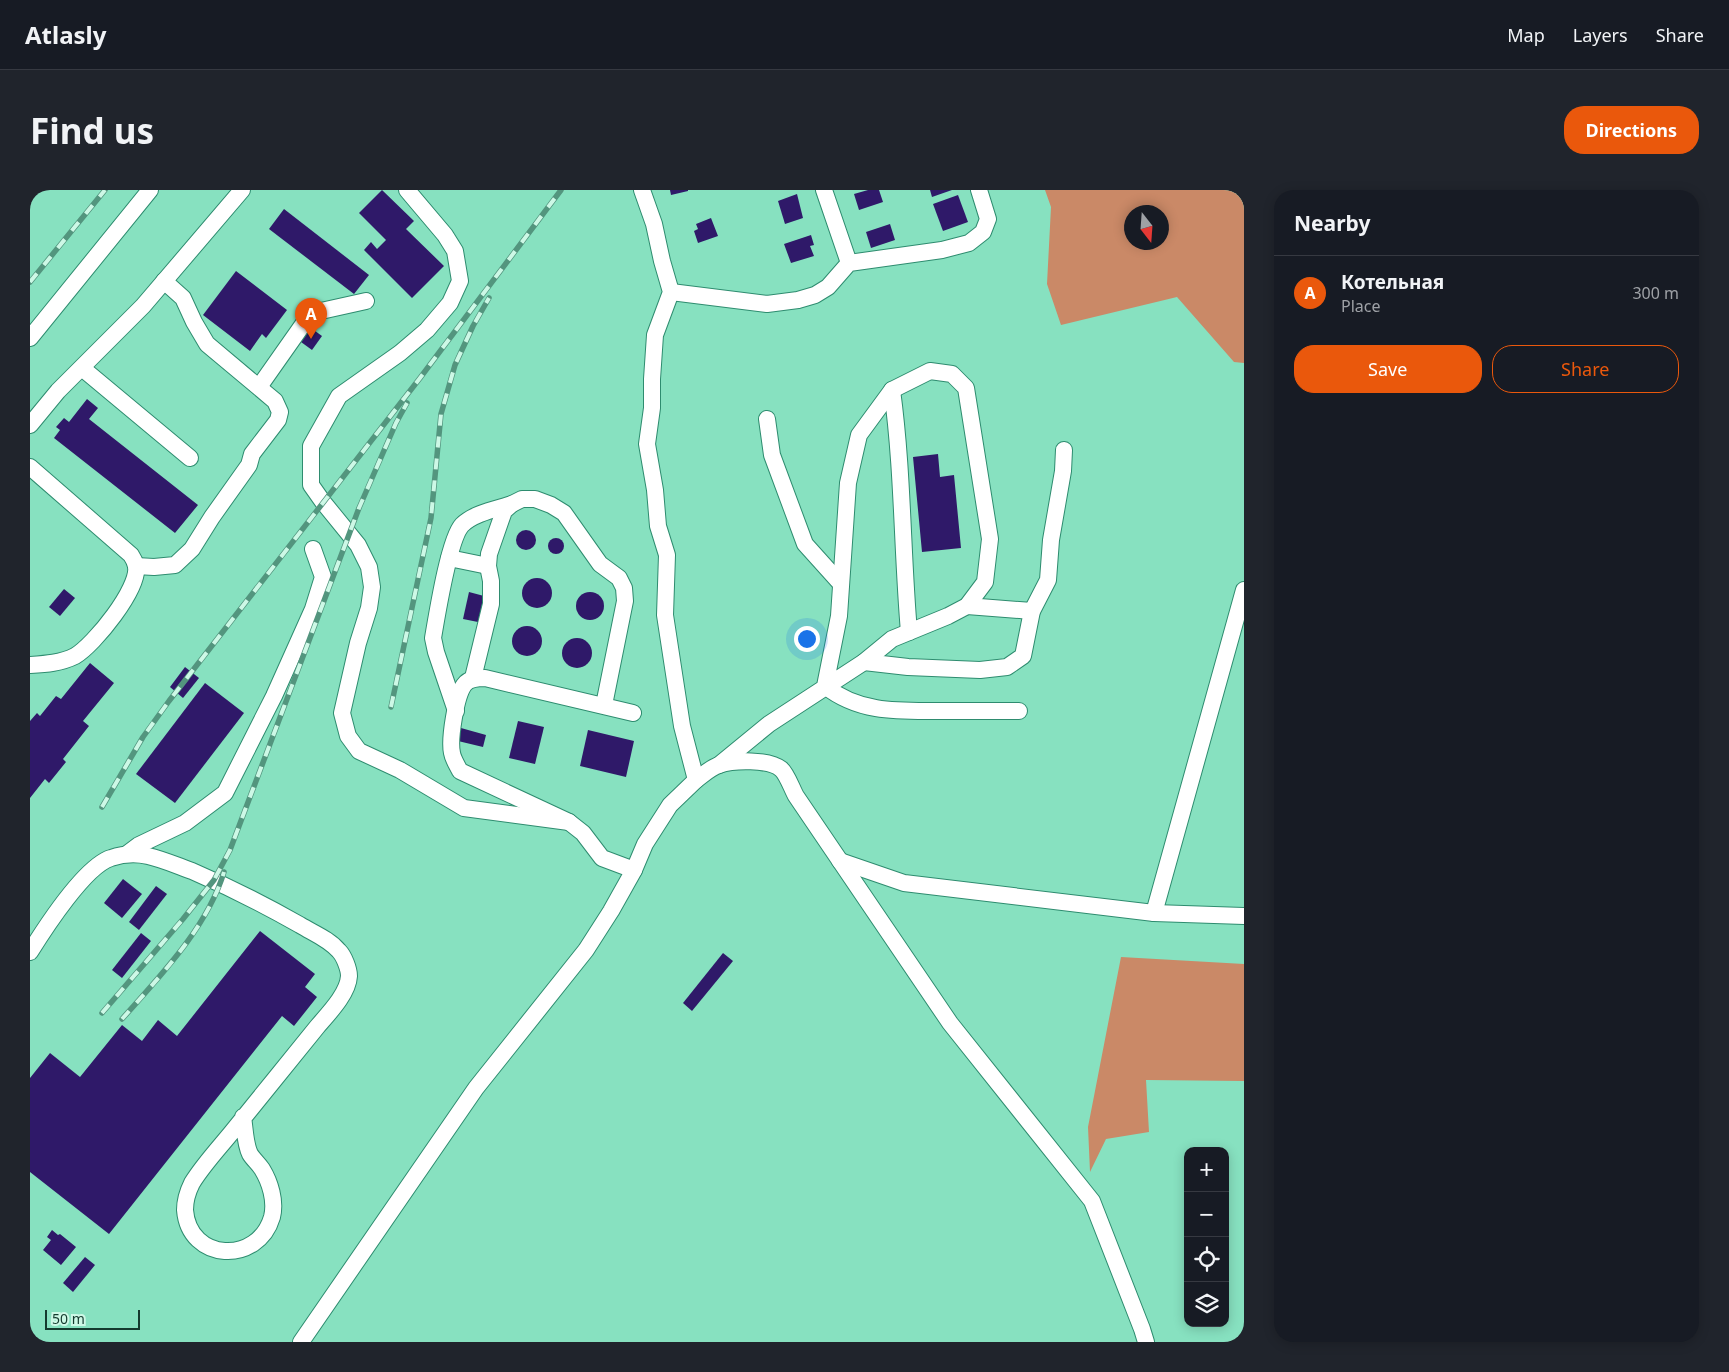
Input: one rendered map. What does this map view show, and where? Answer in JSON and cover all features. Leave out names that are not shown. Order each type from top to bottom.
[{"type":"street","points":[[30,338],[150,190]]},
{"type":"street","points":[[30,425],[58,391],[144,306],[242,190]]},
{"type":"street","points":[[407,190],[445,235],[454,251],[460,281],[450,304],[427,330],[400,353],[339,396],[311,446],[312,485],[323,502],[358,545],[370,567],[372,588],[369,608],[358,643],[342,713],[348,736],[359,752],[400,770],[464,808],[569,822]]},
{"type":"street","points":[[642,190],[654,224],[671,292],[655,335],[652,408],[647,444],[655,490],[658,526],[667,555],[665,615],[682,726],[696,780]]},
{"type":"street","points":[[824,190],[849,263]]},
{"type":"street","points":[[671,292],[766,304],[798,300],[816,294],[828,287],[849,263],[942,250],[968,243],[983,232],[988,219],[979,190]]},
{"type":"street","points":[[136,566],[154,568],[175,565],[192,549],[212,517],[249,466],[252,454],[278,420],[280,412],[276,401],[207,344],[183,298],[164,281]]},
{"type":"street","points":[[259,387],[304,323],[321,311],[366,301]]},
{"type":"street","points":[[82,368],[190,458]]},
{"type":"street","points":[[301,1342],[476,1088],[586,950],[634,870],[645,844],[670,806],[696,780],[719,765],[769,724],[864,662],[892,638],[948,616],[967,606],[985,582],[990,539],[966,388],[952,374],[930,371],[892,390],[859,434],[848,483],[839,616],[826,686]]},
{"type":"street","points":[[892,390],[900,471],[909,632]]},
{"type":"street","points":[[767,419],[772,455],[805,544],[841,584]]},
{"type":"street","points":[[864,662],[908,667],[980,670],[1006,667],[1023,656],[1032,611],[1048,580],[1050,540],[1063,472],[1064,450]]},
{"type":"street","points":[[30,467],[131,555],[136,566],[134,582],[125,600],[100,633],[82,650],[76,655],[56,663],[30,665]]},
{"type":"street","points":[[456,711],[433,638],[454,540],[462,525],[475,516],[522,499],[534,499],[564,513],[600,564],[619,578],[624,588],[625,601],[604,705]]},
{"type":"street","points":[[473,678],[491,604],[492,581],[488,566],[489,554],[504,511],[512,504]]},
{"type":"street","points":[[127,854],[139,845],[185,823],[225,793],[274,696],[313,609],[323,578],[313,549]]},
{"type":"street","points":[[449,558],[488,566]]},
{"type":"street","points":[[1154,913],[1244,590]]},
{"type":"street","points":[[967,606],[1032,611]]},
{"type":"street","points":[[633,712],[485,678],[473,678],[464,684],[458,698],[451,743],[452,754],[460,771],[569,822],[583,833],[602,858],[634,870]]},
{"type":"street","points":[[826,686],[838,696],[857,704],[877,709],[901,711],[1020,710]]},
{"type":"street","points":[[719,765],[750,762],[771,764],[782,770],[796,796],[950,1023],[1092,1201],[1146,1342]]},
{"type":"street","points":[[30,952],[73,891],[96,866],[108,859],[127,854],[148,856],[214,880],[269,907],[329,942],[340,951],[349,976],[342,996],[243,1117],[191,1185],[185,1205],[186,1218],[195,1237],[208,1248],[229,1252],[250,1246],[263,1235],[272,1218],[273,1199],[270,1184],[262,1169],[250,1154],[243,1117]]},
{"type":"street","points":[[840,861],[904,883],[1154,913],[1244,916]]},
{"type":"shaded area","points":[[1045,190],[1244,190],[1244,363],[1234,362],[1177,297],[1061,325],[1047,284],[1051,207]]},
{"type":"shaded area","points":[[1121,957],[1244,964],[1244,1081],[1146,1080],[1149,1132],[1106,1139],[1090,1172],[1088,1127]]},
{"type":"building","points":[[382,190],[414,221],[406,229],[444,266],[412,298],[364,250],[371,242],[377,249],[386,240],[359,213]]},
{"type":"building","points":[[670,190],[688,190],[688,191],[671,195]]},
{"type":"building","points":[[868,190],[879,190],[883,202],[859,210],[854,194]]},
{"type":"building","points":[[930,190],[952,190],[932,197]]},
{"type":"building","points":[[797,194],[803,218],[785,224],[778,201]]},
{"type":"building","points":[[958,195],[968,222],[943,231],[933,204]]},
{"type":"building","points":[[284,209],[369,275],[354,294],[269,229]]},
{"type":"building","points":[[711,218],[718,236],[698,243],[694,231],[698,229],[696,224]]},
{"type":"building","points":[[890,224],[895,240],[871,248],[866,232]]},
{"type":"building","points":[[811,235],[814,245],[810,246],[814,256],[791,263],[784,244]]},
{"type":"building","points":[[236,271],[287,310],[266,338],[262,334],[250,351],[203,315]]},
{"type":"building","points":[[311,328],[322,336],[312,350],[301,342]]},
{"type":"building","points":[[87,399],[98,408],[89,419],[198,505],[175,533],[54,438],[60,430],[56,427],[64,418],[69,422]]},
{"type":"building","points":[[938,454],[940,477],[954,475],[961,548],[922,552],[913,457]]},
{"type":"building","points":[[526,530],[533,533],[536,540],[533,547],[526,550],[519,547],[516,540],[519,533]]},
{"type":"building","points":[[556,538],[564,546],[556,554],[548,546]]},
{"type":"building","points":[[537,578],[547,583],[552,593],[547,603],[537,608],[527,603],[522,593],[527,583]]},
{"type":"building","points":[[64,589],[75,598],[60,616],[49,607]]},
{"type":"building","points":[[469,592],[484,596],[478,622],[463,619]]},
{"type":"building","points":[[590,592],[600,596],[604,606],[600,616],[590,620],[580,616],[576,606],[580,596]]},
{"type":"building","points":[[527,626],[537,631],[542,641],[537,651],[527,656],[517,651],[512,641],[517,631]]},
{"type":"building","points":[[577,638],[587,643],[592,653],[587,663],[577,668],[567,663],[562,653],[567,643]]},
{"type":"building","points":[[90,663],[114,683],[83,721],[89,726],[63,759],[66,762],[49,783],[45,779],[30,798],[30,721],[37,713],[40,716],[56,696],[61,699]]},
{"type":"building","points":[[185,667],[199,678],[183,698],[170,687]]},
{"type":"building","points":[[205,683],[244,713],[175,803],[136,774]]},
{"type":"building","points":[[518,721],[544,727],[535,764],[509,758]]},
{"type":"building","points":[[461,728],[486,735],[483,747],[458,741]]},
{"type":"building","points":[[588,730],[634,741],[626,777],[580,766]]},
{"type":"building","points":[[123,879],[142,894],[122,918],[104,903]]},
{"type":"building","points":[[156,886],[167,894],[139,930],[129,922]]},
{"type":"building","points":[[260,931],[315,974],[305,987],[317,997],[294,1026],[282,1016],[109,1234],[30,1172],[30,1078],[50,1053],[80,1077],[122,1025],[142,1041],[158,1020],[177,1036]]},
{"type":"building","points":[[141,933],[151,941],[122,978],[112,970]]},
{"type":"building","points":[[723,953],[733,961],[692,1011],[683,1003]]},
{"type":"building","points":[[52,1230],[76,1247],[61,1265],[43,1250],[51,1240],[47,1237]]},
{"type":"building","points":[[85,1257],[95,1265],[73,1292],[63,1283]]},
{"type":"railway","points":[[30,282],[105,190]]},
{"type":"railway","points":[[102,807],[143,737],[169,701],[420,378],[561,190]]},
{"type":"railway","points":[[391,707],[431,518],[441,414],[455,365],[473,326],[489,298]]},
{"type":"railway","points":[[102,1013],[214,880],[230,850],[359,508],[396,423],[407,403]]},
{"type":"railway","points":[[122,1019],[194,932],[206,913],[224,872]]},
{"type":"place","name":"Котельная","points":[[311,339]]}]
